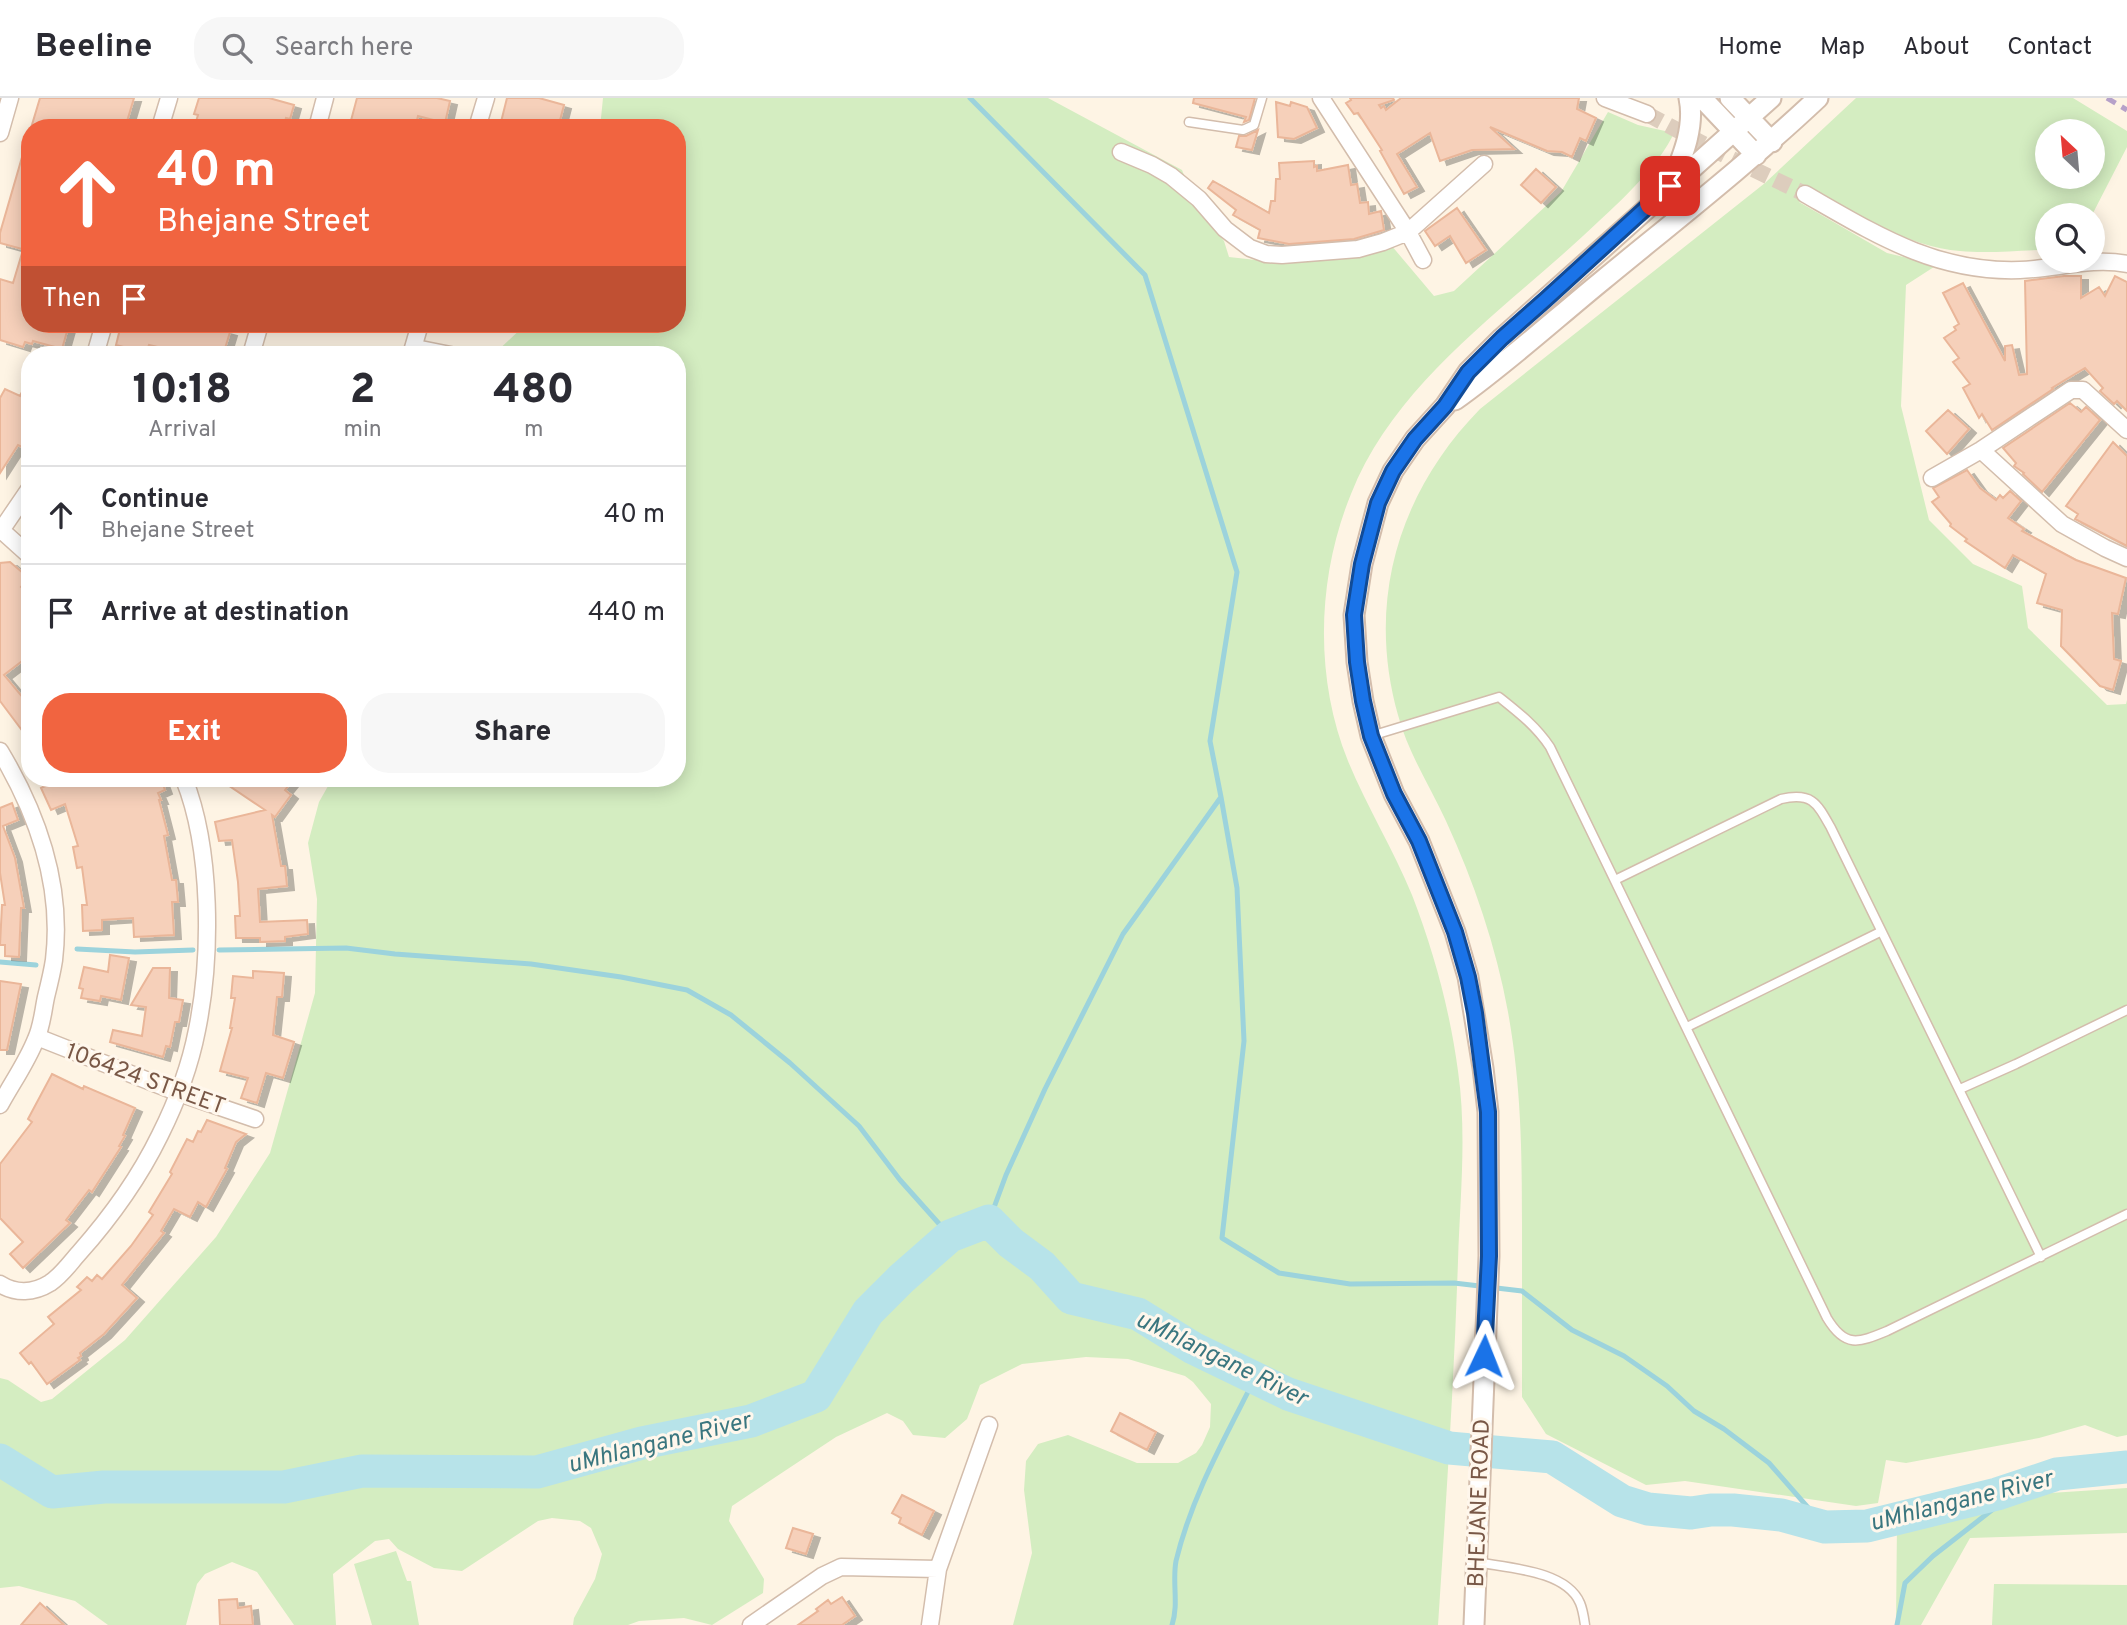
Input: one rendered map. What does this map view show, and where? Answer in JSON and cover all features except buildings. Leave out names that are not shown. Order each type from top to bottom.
[{"type":"street","points":[[0,133],[10,98]]},
{"type":"street","points":[[163,119],[169,98]]},
{"type":"street","points":[[319,119],[325,98]]},
{"type":"street","points":[[480,119],[486,98]]},
{"type":"street","points":[[1321,98],[1408,232],[1423,260]]},
{"type":"street","points":[[1605,98],[1647,114]]},
{"type":"street","points":[[1670,186],[1687,142],[1691,120],[1689,98]]},
{"type":"street","points":[[1702,98],[1756,155]]},
{"type":"street","points":[[1730,98],[1772,142]]},
{"type":"street","points":[[1445,406],[1468,372],[1502,338],[1771,98]]},
{"type":"street","points":[[1445,406],[1525,346],[1772,142],[1818,98]]},
{"type":"street","points":[[1121,152],[1171,176],[1199,199],[1238,241],[1266,254],[1282,255],[1358,249],[1408,232],[1484,164]]},
{"type":"street","points":[[1805,194],[1890,242],[1966,267],[2019,270],[2115,261],[2127,264]]},
{"type":"street","points":[[1932,478],[1981,450],[2071,390],[2083,390],[2127,429]]},
{"type":"street","name":"BHEJANE ROAD","points":[[1445,406],[1415,439],[1393,471],[1378,503],[1362,564],[1354,615],[1357,662],[1371,736],[1394,794],[1419,841],[1455,932],[1468,977],[1483,1068],[1488,1112],[1489,1256],[1474,1625]]},
{"type":"street","points":[[1981,450],[2062,524],[2127,558]]},
{"type":"street","points":[[21,501],[1,531],[21,548]]},
{"type":"street","points":[[0,751],[33,815],[45,850],[55,929],[54,961],[37,1037],[0,1105]]},
{"type":"street","points":[[0,1284],[16,1292],[25,1292],[49,1284],[61,1274],[102,1227],[132,1185],[160,1136],[179,1093],[197,1032],[206,956],[205,878],[188,787]]},
{"type":"street","name":"106424 STREET","points":[[37,1037],[179,1093],[255,1119]]},
{"type":"street","points":[[930,1625],[938,1569],[989,1425]]},
{"type":"street","points":[[751,1625],[822,1576],[841,1567],[938,1569]]},
{"type":"lane","points":[[1189,122],[1243,130],[1254,125],[1262,98]]},
{"type":"lane","points":[[1371,736],[1499,697],[1534,725],[1550,747],[1827,1318],[1834,1331],[1841,1336],[1858,1341],[1868,1339],[2127,1214]]},
{"type":"lane","points":[[1615,880],[1772,803],[1795,796],[1816,804],[1960,1089],[2041,1257]]},
{"type":"lane","points":[[1687,1027],[1880,932]]},
{"type":"lane","points":[[1960,1089],[2127,1010]]},
{"type":"lane","points":[[1476,1562],[1555,1579],[1570,1589],[1580,1603],[1585,1625]]},
{"type":"green space","points":[[603,98],[1048,98],[1182,170],[1197,208],[1224,241],[1229,257],[1282,263],[1346,258],[1391,245],[1434,296],[1454,291],[1561,192],[1608,112],[1638,125],[1674,133],[1651,169],[1630,191],[1460,345],[1397,414],[1371,452],[1351,494],[1331,559],[1324,627],[1325,661],[1329,696],[1337,729],[1355,778],[1412,895],[1427,938],[1451,1026],[1461,1095],[1462,1166],[1456,1307],[1438,1625],[1013,1625],[1032,1553],[1024,1490],[1026,1461],[1038,1444],[1068,1435],[1137,1463],[1178,1463],[1196,1453],[1210,1427],[1211,1404],[1185,1376],[1128,1359],[1086,1357],[1022,1364],[980,1385],[967,1419],[945,1438],[913,1435],[903,1421],[887,1413],[836,1437],[732,1506],[729,1521],[764,1579],[763,1593],[712,1625],[684,1618],[639,1621],[628,1625],[573,1625],[574,1618],[595,1579],[602,1554],[591,1528],[580,1521],[552,1518],[538,1521],[462,1571],[434,1568],[398,1549],[389,1539],[375,1541],[333,1574],[336,1625],[294,1625],[257,1572],[232,1562],[205,1574],[197,1584],[186,1625],[108,1625],[75,1601],[19,1586],[0,1588],[0,1378],[8,1380],[41,1402],[52,1399],[125,1340],[216,1237],[270,1153],[315,993],[317,899],[308,843],[319,802],[327,787],[686,787],[686,346],[503,346],[516,333],[686,333],[686,119],[601,119]]},
{"type":"green space","points":[[1856,98],[2073,98],[2127,131],[2127,147],[2098,203],[2035,203],[2035,250],[1981,252],[1941,248],[1903,237],[1815,190],[1799,202],[1887,253],[1937,265],[1906,285],[1901,406],[1929,520],[1973,564],[2022,586],[2028,628],[2107,705],[2126,704],[2127,700],[2127,1435],[2117,1437],[2085,1425],[2039,1438],[1906,1463],[1886,1460],[1878,1503],[1856,1506],[1685,1481],[1646,1485],[1546,1434],[1522,1397],[1521,1143],[1516,1065],[1508,1012],[1497,963],[1475,891],[1446,821],[1402,729],[1389,673],[1386,631],[1388,591],[1396,551],[1410,513],[1428,476],[1480,409],[1765,183]]},
{"type":"green space","points":[[2127,1488],[2127,1533],[1970,1538],[1921,1625],[1896,1625],[1897,1523],[2035,1494]]},
{"type":"green space","points":[[396,1551],[407,1581],[411,1581],[419,1625],[372,1625],[354,1564]]},
{"type":"green space","points":[[1994,1584],[2127,1585],[2127,1625],[1992,1625]]},
{"type":"waterway","points":[[970,98],[1145,275],[1237,572],[1210,741],[1221,797],[1123,934],[1045,1089],[1006,1175],[989,1221]]},
{"type":"waterway","points":[[1221,797],[1237,888],[1244,1041],[1222,1238],[1279,1273],[1350,1284],[1454,1283],[1522,1291],[1572,1330],[1624,1356],[1667,1386],[1694,1411],[1724,1429],[1769,1463],[1825,1527]]},
{"type":"waterway","points":[[219,950],[346,948],[531,964],[687,990],[731,1015],[790,1063],[859,1126],[900,1180],[950,1236]]},
{"type":"waterway","points":[[77,949],[135,952],[193,950]]},
{"type":"waterway","points":[[0,962],[36,965]]},
{"type":"waterway","name":"uMhlangane River","points":[[0,1460],[52,1492],[104,1487],[284,1487],[362,1471],[537,1472],[642,1443],[751,1421],[816,1396],[868,1312],[950,1236],[989,1221],[1011,1243],[1042,1266],[1071,1298],[1138,1314],[1193,1348],[1288,1394],[1449,1448],[1552,1457],[1622,1501],[1648,1509],[1691,1513],[1733,1510],[1781,1515],[1825,1527],[1867,1526],[1997,1494],[2057,1474],[2127,1467]]},
{"type":"waterway","points":[[1172,1625],[1176,1561],[1191,1513],[1210,1467],[1255,1378]]},
{"type":"waterway","points":[[1897,1625],[1905,1583],[1933,1556],[2024,1485]]},
{"type":"tunnel","points":[[1647,114],[1805,194]]},
{"type":"railway","points":[[2107,98],[2127,110]]},
{"type":"route","points":[[1484,1356],[1489,1256],[1488,1112],[1475,1013],[1455,932],[1419,841],[1394,794],[1371,736],[1357,662],[1354,615],[1362,564],[1378,503],[1393,471],[1415,439],[1445,406],[1468,372],[1670,186]]}]
